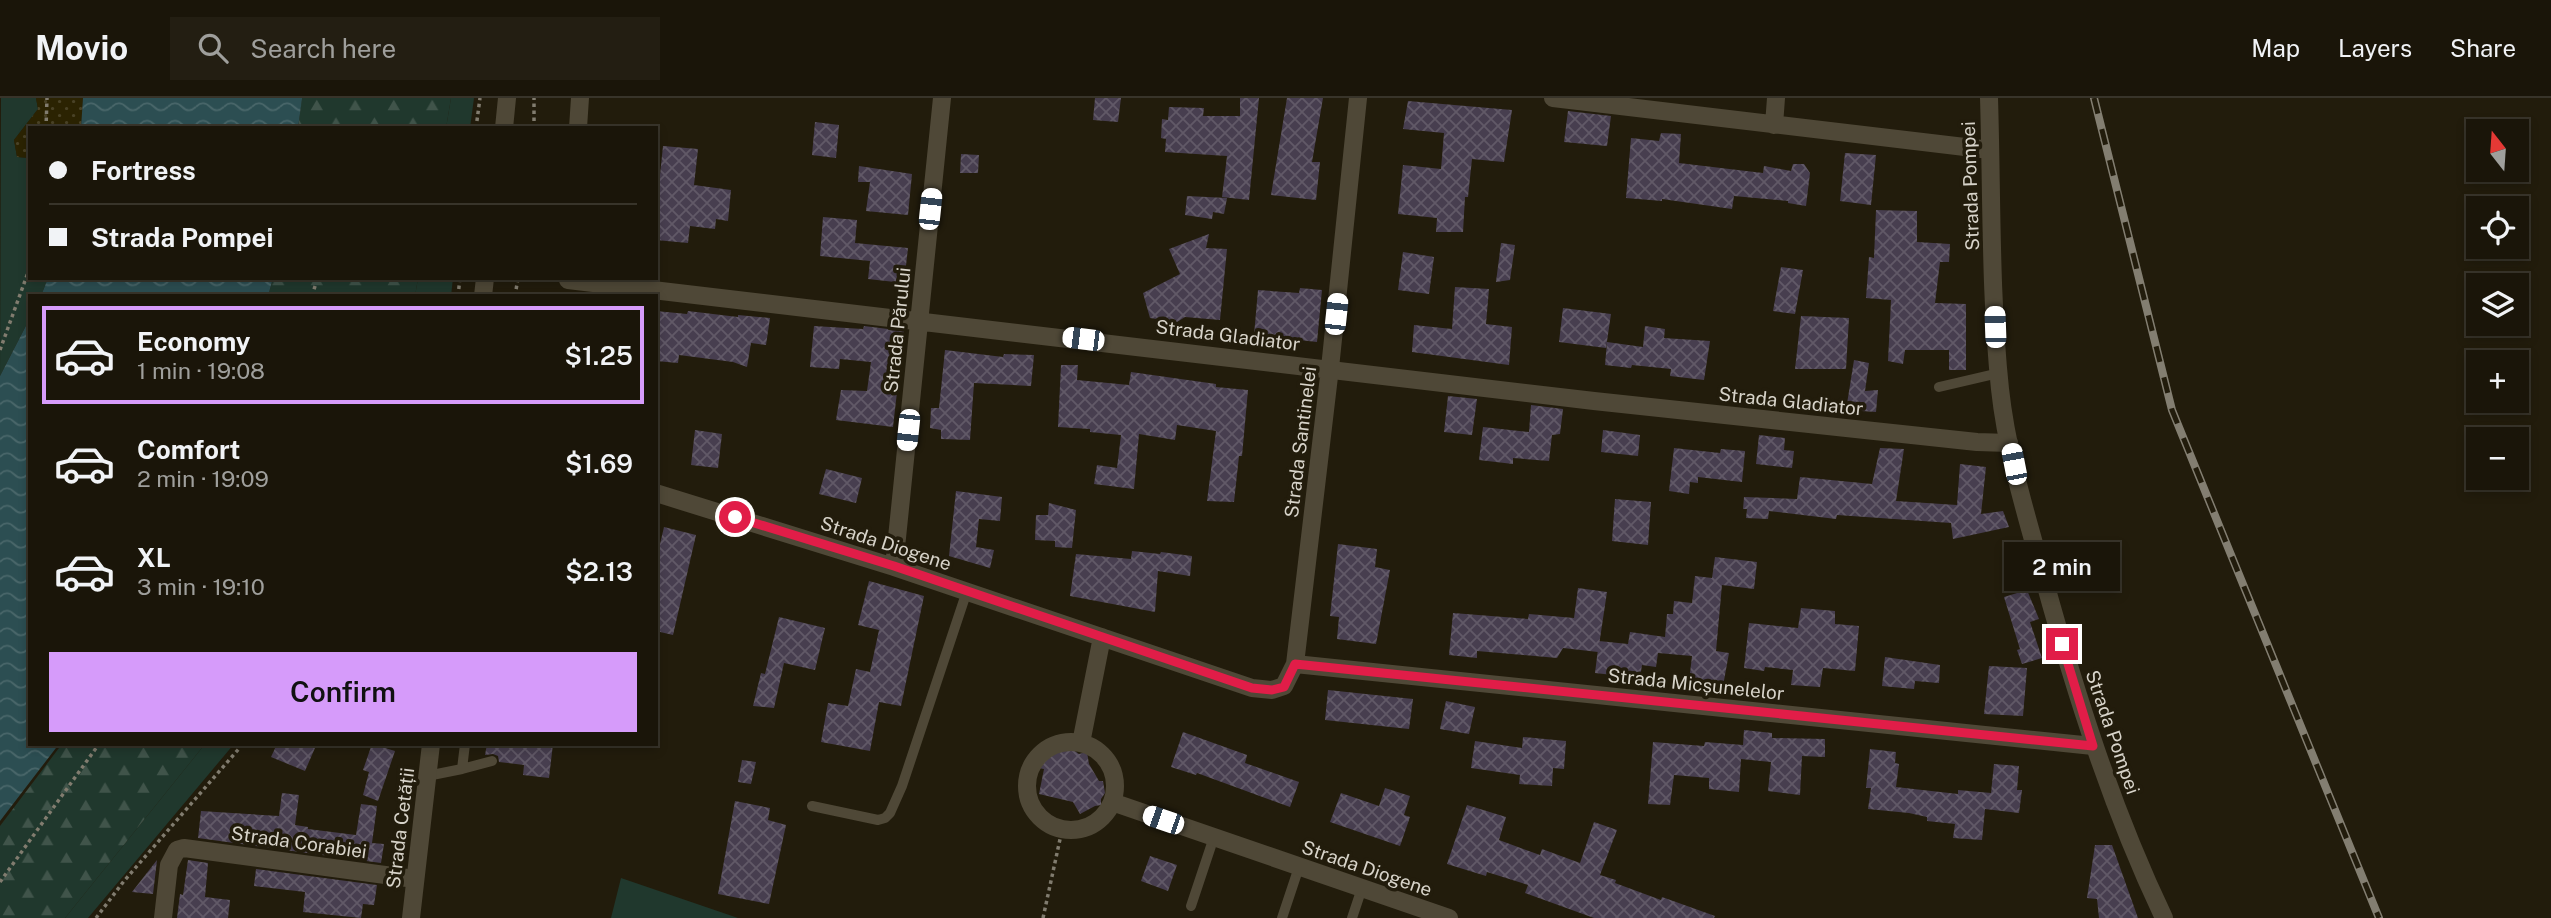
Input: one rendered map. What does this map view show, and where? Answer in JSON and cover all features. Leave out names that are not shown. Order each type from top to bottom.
[{"type":"street","points":[[504,126],[507,98]]},
{"type":"street","points":[[578,126],[580,98]]},
{"type":"street","name":"Strada Părului","points":[[894,566],[942,98]]},
{"type":"street","name":"Strada Santinelei","points":[[1295,664],[1358,98]]},
{"type":"street","points":[[1553,98],[1990,150]]},
{"type":"street","points":[[1774,125],[1776,98]]},
{"type":"street","name":"Strada Pompei","points":[[1989,98],[1995,327],[2009,443],[2018,486],[2093,746],[2164,918]]},
{"type":"street","name":"Strada Gladiator","points":[[566,285],[657,294]]},
{"type":"street","name":"Strada Gladiator","points":[[658,294],[919,320],[1608,402],[1977,442],[2009,443]]},
{"type":"street","name":"Strada Diogene","points":[[658,494],[894,566],[1252,688],[1272,690],[1284,687],[1295,664]]},
{"type":"street","points":[[1081,743],[1102,637]]},
{"type":"street","name":"Strada Micșunelelor","points":[[1295,664],[2093,746]]},
{"type":"street","points":[[1081,743],[1100,754],[1113,772],[1115,787],[1112,802],[1098,821],[1075,830],[1062,830],[1049,825],[1038,816],[1027,791],[1033,764],[1053,746],[1081,743]]},
{"type":"street","name":"Strada Cetății","points":[[411,918],[428,776],[429,746]]},
{"type":"street","name":"Strada Diogene","points":[[1112,802],[1448,918]]},
{"type":"street","name":"Strada Corabiei","points":[[163,918],[169,865],[177,850],[191,848],[415,878]]},
{"type":"lane","points":[[1939,387],[1999,373]]},
{"type":"lane","points":[[812,806],[878,820],[890,813],[918,739],[967,591]]},
{"type":"lane","points":[[463,769],[465,746]]},
{"type":"lane","points":[[428,776],[492,761]]},
{"type":"lane","points":[[1191,906],[1214,837]]},
{"type":"lane","points":[[1282,918],[1299,866]]},
{"type":"lane","points":[[1352,918],[1362,888]]},
{"type":"path","points":[[47,98],[47,126]]},
{"type":"path","points":[[476,126],[480,98]]},
{"type":"path","points":[[534,98],[534,126]]},
{"type":"path","points":[[0,350],[28,273]]},
{"type":"path","points":[[313,294],[316,283]]},
{"type":"path","points":[[0,883],[98,746]]},
{"type":"path","points":[[96,918],[124,881],[241,746]]},
{"type":"path","points":[[1042,918],[1062,830]]},
{"type":"green space","points":[[1,98],[36,98],[38,109],[14,140],[17,157],[28,158],[28,280],[47,280],[42,294],[28,294],[28,322],[0,376]]},
{"type":"green space","points":[[302,98],[451,98],[446,126],[298,126]]},
{"type":"green space","points":[[451,98],[474,98],[470,126],[446,126]]},
{"type":"green space","points":[[272,280],[418,280],[415,294],[269,294]]},
{"type":"green space","points":[[418,280],[453,280],[451,294],[415,294]]},
{"type":"green space","points":[[60,746],[203,746],[65,918],[0,918],[0,826]]},
{"type":"green space","points":[[203,746],[232,746],[88,918],[65,918]]},
{"type":"green space","points":[[621,878],[738,918],[611,918]]},
{"type":"sand","points":[[36,98],[83,98],[81,126],[28,126],[28,158],[17,157],[14,140],[38,109]]},
{"type":"water","points":[[83,98],[302,98],[298,126],[81,126]]},
{"type":"water","points":[[47,280],[272,280],[269,294],[42,294]]},
{"type":"water","points":[[28,322],[28,746],[57,746],[0,821],[0,376]]},
{"type":"building","points":[[1095,98],[1121,98],[1118,122],[1093,120]]},
{"type":"building","points":[[1240,98],[1259,98],[1249,200],[1222,197],[1227,156],[1165,152],[1166,139],[1161,138],[1162,119],[1168,120],[1169,107],[1204,108],[1203,116],[1240,116]]},
{"type":"building","points":[[1287,98],[1323,98],[1312,162],[1320,162],[1316,200],[1271,195]]},
{"type":"building","points":[[1408,101],[1512,110],[1504,162],[1472,159],[1468,197],[1465,197],[1463,232],[1436,232],[1437,218],[1398,214],[1403,165],[1441,169],[1444,133],[1403,129]]},
{"type":"building","points":[[1568,111],[1611,116],[1607,146],[1564,142]]},
{"type":"building","points":[[815,122],[839,125],[836,158],[812,155]]},
{"type":"building","points":[[1661,133],[1681,134],[1679,163],[1763,173],[1764,166],[1791,171],[1793,164],[1804,164],[1810,173],[1806,206],[1788,201],[1734,196],[1732,209],[1662,199],[1626,198],[1631,138],[1659,141]]},
{"type":"building","points":[[663,146],[698,149],[694,185],[731,190],[728,221],[716,219],[715,229],[690,226],[688,243],[658,240],[658,194]]},
{"type":"building","points":[[1845,153],[1876,155],[1871,205],[1840,201]]},
{"type":"building","points":[[961,154],[979,155],[978,173],[960,173]]},
{"type":"building","points":[[859,166],[912,174],[908,215],[866,211],[870,182],[858,182]]},
{"type":"building","points":[[1187,196],[1227,198],[1224,214],[1213,212],[1212,219],[1185,215]]},
{"type":"building","points":[[1876,210],[1917,211],[1917,242],[1950,244],[1949,262],[1940,262],[1935,303],[1966,304],[1966,370],[1949,370],[1949,350],[1905,350],[1903,364],[1888,361],[1891,300],[1866,298],[1869,257],[1874,258]]},
{"type":"building","points":[[823,217],[857,220],[855,243],[908,248],[904,283],[868,279],[870,261],[820,256]]},
{"type":"building","points":[[1209,234],[1206,248],[1227,249],[1220,320],[1185,317],[1177,322],[1150,318],[1143,293],[1180,274],[1169,249]]},
{"type":"building","points":[[1501,243],[1515,245],[1510,280],[1496,282]]},
{"type":"building","points":[[1403,252],[1434,257],[1429,294],[1398,290]]},
{"type":"building","points":[[1781,267],[1803,270],[1795,314],[1773,311]]},
{"type":"building","points":[[1455,287],[1489,289],[1486,324],[1512,327],[1509,365],[1412,352],[1414,325],[1452,329]]},
{"type":"building","points":[[1300,288],[1322,290],[1317,342],[1254,335],[1258,290],[1299,293]]},
{"type":"building","points":[[1563,308],[1611,314],[1606,348],[1559,342]]},
{"type":"building","points":[[658,311],[770,318],[766,345],[751,343],[747,367],[733,362],[679,355],[678,363],[658,361]]},
{"type":"building","points":[[1801,316],[1849,318],[1846,369],[1795,369]]},
{"type":"building","points":[[814,326],[863,329],[864,326],[904,331],[893,427],[836,420],[841,390],[867,391],[871,362],[840,359],[839,369],[810,367]]},
{"type":"building","points":[[1645,326],[1665,329],[1664,338],[1710,341],[1704,380],[1670,376],[1671,369],[1605,365],[1607,342],[1643,347]]},
{"type":"building","points":[[945,350],[1003,357],[1004,354],[1034,355],[1031,386],[974,383],[970,440],[941,439],[941,430],[930,428],[931,408],[939,408]]},
{"type":"building","points":[[1854,360],[1869,363],[1865,391],[1878,390],[1876,412],[1846,410]]},
{"type":"building","points":[[1061,365],[1078,365],[1077,380],[1129,385],[1131,372],[1248,390],[1242,456],[1239,456],[1234,502],[1207,501],[1216,431],[1177,425],[1175,440],[1139,434],[1134,489],[1094,484],[1097,465],[1117,468],[1121,435],[1058,427]]},
{"type":"building","points":[[1448,396],[1477,399],[1472,435],[1444,432]]},
{"type":"building","points":[[1531,405],[1563,409],[1560,434],[1552,435],[1549,461],[1513,458],[1513,464],[1479,460],[1483,427],[1529,432]]},
{"type":"building","points":[[695,430],[722,434],[718,468],[691,465]]},
{"type":"building","points":[[1603,430],[1640,435],[1638,456],[1601,452]]},
{"type":"building","points":[[1759,435],[1785,438],[1784,450],[1794,451],[1792,468],[1756,464]]},
{"type":"building","points":[[1674,448],[1720,453],[1721,449],[1745,451],[1742,482],[1698,477],[1698,483],[1690,482],[1689,494],[1669,491]]},
{"type":"building","points":[[1880,448],[1904,449],[1896,501],[1957,505],[1960,464],[1986,467],[1981,514],[2003,511],[2009,527],[1953,539],[1951,523],[1837,515],[1836,519],[1769,511],[1768,519],[1746,518],[1747,509],[1743,509],[1744,497],[1797,499],[1800,477],[1872,484]]},
{"type":"building","points":[[826,469],[862,478],[856,503],[819,494]]},
{"type":"building","points":[[956,491],[1002,497],[1000,521],[979,519],[976,547],[994,550],[990,568],[949,556]]},
{"type":"building","points":[[1615,499],[1651,502],[1648,545],[1612,541]]},
{"type":"building","points":[[1049,503],[1076,510],[1072,548],[1055,547],[1055,541],[1035,540],[1036,515],[1048,515]]},
{"type":"building","points":[[664,527],[696,535],[673,635],[658,631],[658,552]]},
{"type":"building","points":[[1338,544],[1377,549],[1375,567],[1390,570],[1376,644],[1337,639],[1339,617],[1330,616]]},
{"type":"building","points":[[1132,551],[1192,556],[1190,576],[1158,571],[1155,612],[1070,596],[1076,554],[1131,559]]},
{"type":"building","points":[[1715,557],[1757,562],[1754,589],[1722,585],[1716,651],[1729,653],[1723,686],[1689,682],[1692,656],[1658,653],[1656,667],[1642,665],[1640,678],[1595,673],[1599,641],[1628,644],[1630,632],[1665,637],[1667,614],[1673,614],[1674,601],[1692,603],[1695,576],[1712,578]]},
{"type":"building","points":[[869,581],[924,596],[901,706],[879,702],[870,751],[821,742],[828,703],[848,706],[856,669],[870,672],[879,630],[858,625]]},
{"type":"building","points":[[1578,588],[1607,592],[1598,652],[1563,648],[1557,658],[1477,651],[1477,658],[1449,655],[1453,613],[1528,619],[1529,614],[1574,618]]},
{"type":"building","points":[[2027,590],[2039,619],[2030,622],[2042,658],[2022,664],[2004,597]]},
{"type":"building","points":[[1801,608],[1835,611],[1835,624],[1859,626],[1855,671],[1823,668],[1820,687],[1791,685],[1793,670],[1765,667],[1764,671],[1744,668],[1749,623],[1798,628]]},
{"type":"building","points":[[779,617],[825,628],[815,670],[784,663],[774,708],[753,706],[761,673],[765,674]]},
{"type":"building","points":[[1885,657],[1940,665],[1939,683],[1915,681],[1914,689],[1882,686]]},
{"type":"building","points":[[1989,666],[2027,668],[2023,716],[1984,714]]},
{"type":"building","points":[[1328,690],[1413,699],[1409,729],[1325,720]]},
{"type":"building","points":[[1446,701],[1475,707],[1469,734],[1440,729]]},
{"type":"building","points":[[1744,730],[1772,733],[1772,738],[1825,739],[1825,757],[1802,756],[1800,795],[1768,791],[1771,762],[1741,759],[1739,792],[1709,789],[1709,778],[1674,775],[1670,805],[1648,804],[1653,742],[1704,746],[1705,742],[1743,745]]},
{"type":"building","points":[[1183,732],[1247,755],[1245,763],[1299,782],[1290,807],[1197,773],[1196,775],[1171,767]]},
{"type":"building","points":[[1523,737],[1566,741],[1564,769],[1553,768],[1552,786],[1519,784],[1520,775],[1471,768],[1475,741],[1522,748]]},
{"type":"building","points":[[276,746],[315,748],[305,771],[271,757]]},
{"type":"building","points":[[371,746],[395,751],[378,801],[363,795],[369,772],[363,770]]},
{"type":"building","points":[[487,746],[553,746],[549,778],[523,775],[524,765],[499,762],[498,756],[485,755]]},
{"type":"building","points":[[1072,749],[1079,754],[1087,752],[1089,764],[1099,781],[1103,781],[1105,793],[1101,805],[1080,814],[1073,802],[1039,794],[1044,769],[1038,768],[1047,755]]},
{"type":"building","points":[[1870,749],[1896,752],[1895,763],[1899,764],[1896,787],[1958,794],[1958,790],[1991,793],[1994,764],[2019,766],[2017,790],[2022,790],[2019,813],[1985,809],[1982,840],[1953,838],[1955,824],[1927,821],[1927,817],[1909,813],[1868,809],[1871,788],[1866,788]]},
{"type":"building","points":[[742,760],[756,762],[751,784],[738,782]]},
{"type":"building","points":[[1385,788],[1410,796],[1404,815],[1410,817],[1400,846],[1330,822],[1341,793],[1379,806]]},
{"type":"building","points":[[282,793],[299,795],[295,825],[308,829],[356,835],[361,804],[377,806],[372,843],[384,844],[381,863],[198,838],[201,811],[279,816]]},
{"type":"building","points":[[735,801],[770,808],[768,820],[786,825],[769,904],[718,894]]},
{"type":"building","points":[[1467,805],[1506,817],[1499,840],[1540,855],[1542,849],[1580,863],[1594,822],[1617,830],[1600,875],[1661,900],[1662,897],[1715,916],[1594,918],[1525,893],[1528,885],[1487,872],[1486,876],[1447,864]]},
{"type":"building","points":[[2095,845],[2112,845],[2138,918],[2099,918],[2097,899],[2087,898]]},
{"type":"building","points":[[1150,856],[1177,865],[1168,891],[1141,881]]},
{"type":"building","points":[[157,860],[153,894],[132,892]]},
{"type":"building","points":[[188,860],[208,863],[205,897],[230,900],[228,918],[177,918]]},
{"type":"building","points":[[256,869],[377,885],[374,905],[363,904],[361,918],[303,912],[305,892],[254,886]]},
{"type":"railway","points":[[2094,98],[2172,410],[2379,918]]},
{"type":"route","points":[[735,517],[894,566],[1252,688],[1272,690],[1284,687],[1295,664],[2093,746],[2062,644]]}]
